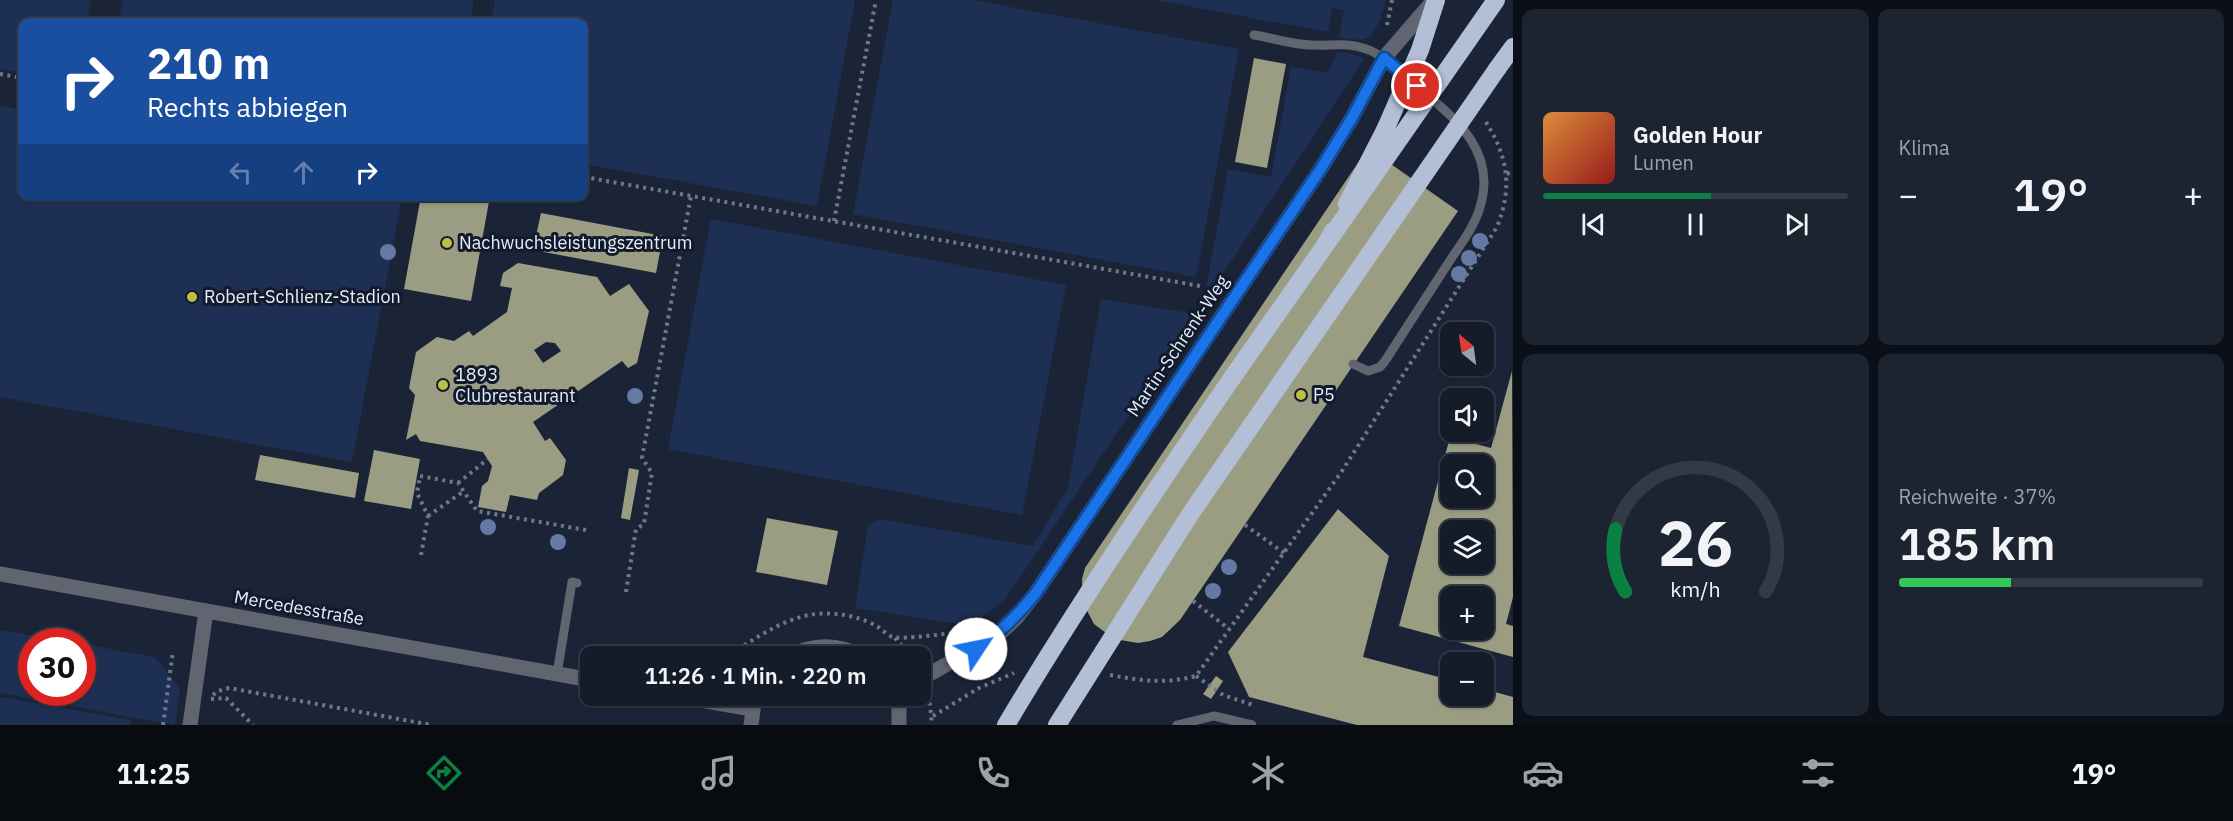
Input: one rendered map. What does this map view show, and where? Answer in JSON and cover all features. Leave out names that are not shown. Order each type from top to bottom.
[{"type":"highway","points":[[1326,244],[1385,130],[1407,81],[1420,50],[1435,0]]},
{"type":"highway","points":[[1006,725],[1061,633],[1147,502],[1496,0]]},
{"type":"highway","points":[[1057,725],[1195,507],[1513,47]]},
{"type":"highway","points":[[1497,69],[1513,53]]},
{"type":"street","name":"Martin-Schrenk-Weg","points":[[931,673],[998,635],[1017,617],[1035,594],[1320,170],[1352,118],[1384,58],[1435,0]]},
{"type":"street","name":"Mercedesstraße","points":[[0,574],[580,678]]},
{"type":"street","points":[[190,725],[206,611]]},
{"type":"street","points":[[751,725],[753,706]]},
{"type":"street","points":[[898,706],[899,725]]},
{"type":"lane","points":[[1254,35],[1312,45],[1335,44],[1364,48],[1384,58],[1465,130],[1478,153],[1484,178],[1483,193],[1480,208],[1463,240],[1385,362],[1376,369],[1368,371],[1353,364]]},
{"type":"lane","points":[[557,674],[572,582],[577,583]]},
{"type":"lane","points":[[1177,725],[1214,716],[1252,725]]},
{"type":"path","points":[[834,221],[876,0]]},
{"type":"path","points":[[0,75],[18,77]]},
{"type":"path","points":[[1507,173],[1513,175]]},
{"type":"path","points":[[588,178],[1200,286]]},
{"type":"path","points":[[626,592],[636,529],[644,524],[652,473],[642,458],[691,196]]},
{"type":"path","points":[[458,483],[488,459]]},
{"type":"path","points":[[421,555],[428,516],[417,493],[420,476],[458,483],[477,511],[586,530]]},
{"type":"path","points":[[428,516],[464,491]]},
{"type":"path","points":[[1245,525],[1284,553]]},
{"type":"path","points":[[1193,601],[1229,629]]},
{"type":"path","points":[[743,646],[782,622],[828,613],[859,618],[877,626],[902,646]]},
{"type":"path","points":[[894,638],[972,632]]},
{"type":"path","points":[[163,725],[173,651]]},
{"type":"path","points":[[1196,676],[1223,695],[1253,705]]},
{"type":"path","points":[[212,699],[214,694],[229,688],[432,725]]},
{"type":"path","points":[[226,698],[254,725]]},
{"type":"shaded area","points":[[0,0],[91,0],[88,18],[18,18],[18,72],[0,69]]},
{"type":"shaded area","points":[[123,0],[474,0],[471,18],[120,18]]},
{"type":"shaded area","points":[[495,0],[855,0],[817,206],[588,165],[588,18],[492,18]]},
{"type":"shaded area","points":[[893,0],[972,0],[1239,49],[1196,277],[853,214]]},
{"type":"shaded area","points":[[1155,0],[1386,0],[1373,33],[1359,40],[1339,37],[1344,10],[1332,8],[1328,32]]},
{"type":"shaded area","points":[[1338,52],[1364,59],[1203,304],[1228,169],[1271,177],[1291,67],[1327,73]]},
{"type":"shaded area","name":"Robert-Schlienz-Stadion","points":[[0,105],[18,109],[18,201],[401,201],[352,462],[0,397]]},
{"type":"shaded area","points":[[711,219],[1066,285],[1022,515],[668,449]]},
{"type":"shaded area","points":[[1101,299],[1197,314],[1006,598],[972,626],[855,608],[868,526],[880,519],[1033,546],[1068,488]]},
{"type":"shaded area","points":[[0,630],[18,633],[18,696],[0,693]]},
{"type":"shaded area","points":[[96,646],[155,657],[180,689],[175,725],[71,706],[96,706]]},
{"type":"shaded area","points":[[0,697],[18,700],[18,706],[51,706],[131,720],[130,725],[0,725]]},
{"type":"pier","points":[[1044,685],[1078,693],[1089,700],[1098,713],[1091,725],[973,725],[993,692],[1017,686]]},
{"type":"building","points":[[1254,58],[1286,64],[1267,168],[1235,162]]},
{"type":"building","name":"P5","points":[[1368,148],[1458,211],[1180,620],[1162,637],[1150,641],[1138,643],[1114,639],[1094,624],[1083,603],[1082,579],[1085,568]]},
{"type":"building","name":"Nachwuchsleistungszentrum","points":[[420,201],[489,201],[471,301],[404,289]]},
{"type":"building","points":[[541,213],[663,236],[656,273],[533,250]]},
{"type":"building","points":[[518,263],[597,277],[610,296],[629,284],[649,311],[637,363],[628,368],[622,361],[533,422],[545,441],[550,438],[566,460],[563,475],[539,493],[537,500],[510,495],[506,512],[478,507],[482,486],[488,481],[492,466],[483,452],[420,441],[416,434],[406,440],[415,395],[409,388],[416,352],[437,337],[454,341],[469,331],[473,336],[507,312],[512,288],[500,286],[503,273]],"holes":[[[546,342],[555,343],[561,351],[543,363],[534,350]]]},
{"type":"building","points":[[1512,371],[1513,597],[1506,624],[1513,626],[1513,657],[1450,640],[1494,640],[1494,586],[1440,586],[1440,637],[1399,626],[1440,474],[1440,508],[1494,508],[1494,454],[1445,454],[1449,442],[1469,442],[1491,448]]},
{"type":"building","points":[[374,450],[420,459],[411,509],[364,501]]},
{"type":"building","points":[[260,455],[359,473],[355,498],[255,480]]},
{"type":"building","points":[[629,468],[639,470],[630,520],[621,518]]},
{"type":"building","points":[[1338,509],[1389,556],[1363,657],[1440,677],[1440,706],[1494,706],[1494,692],[1513,697],[1513,725],[1357,725],[1249,697],[1228,652]]},
{"type":"building","points":[[767,518],[838,531],[827,585],[756,572]]},
{"type":"building","points":[[1216,676],[1223,681],[1211,699],[1203,694]]},
{"type":"place","name":"Nachwuchsleistungszentrum","points":[[447,243]]},
{"type":"place","name":"Robert-Schlienz-Stadion","points":[[192,297]]},
{"type":"place","name":"1893 Clubrestaurant","points":[[443,385]]},
{"type":"place","name":"P5","points":[[1301,395]]},
{"type":"route","points":[[976,649],[998,635],[1017,617],[1035,594],[1336,146],[1384,58],[1417,86]]}]
